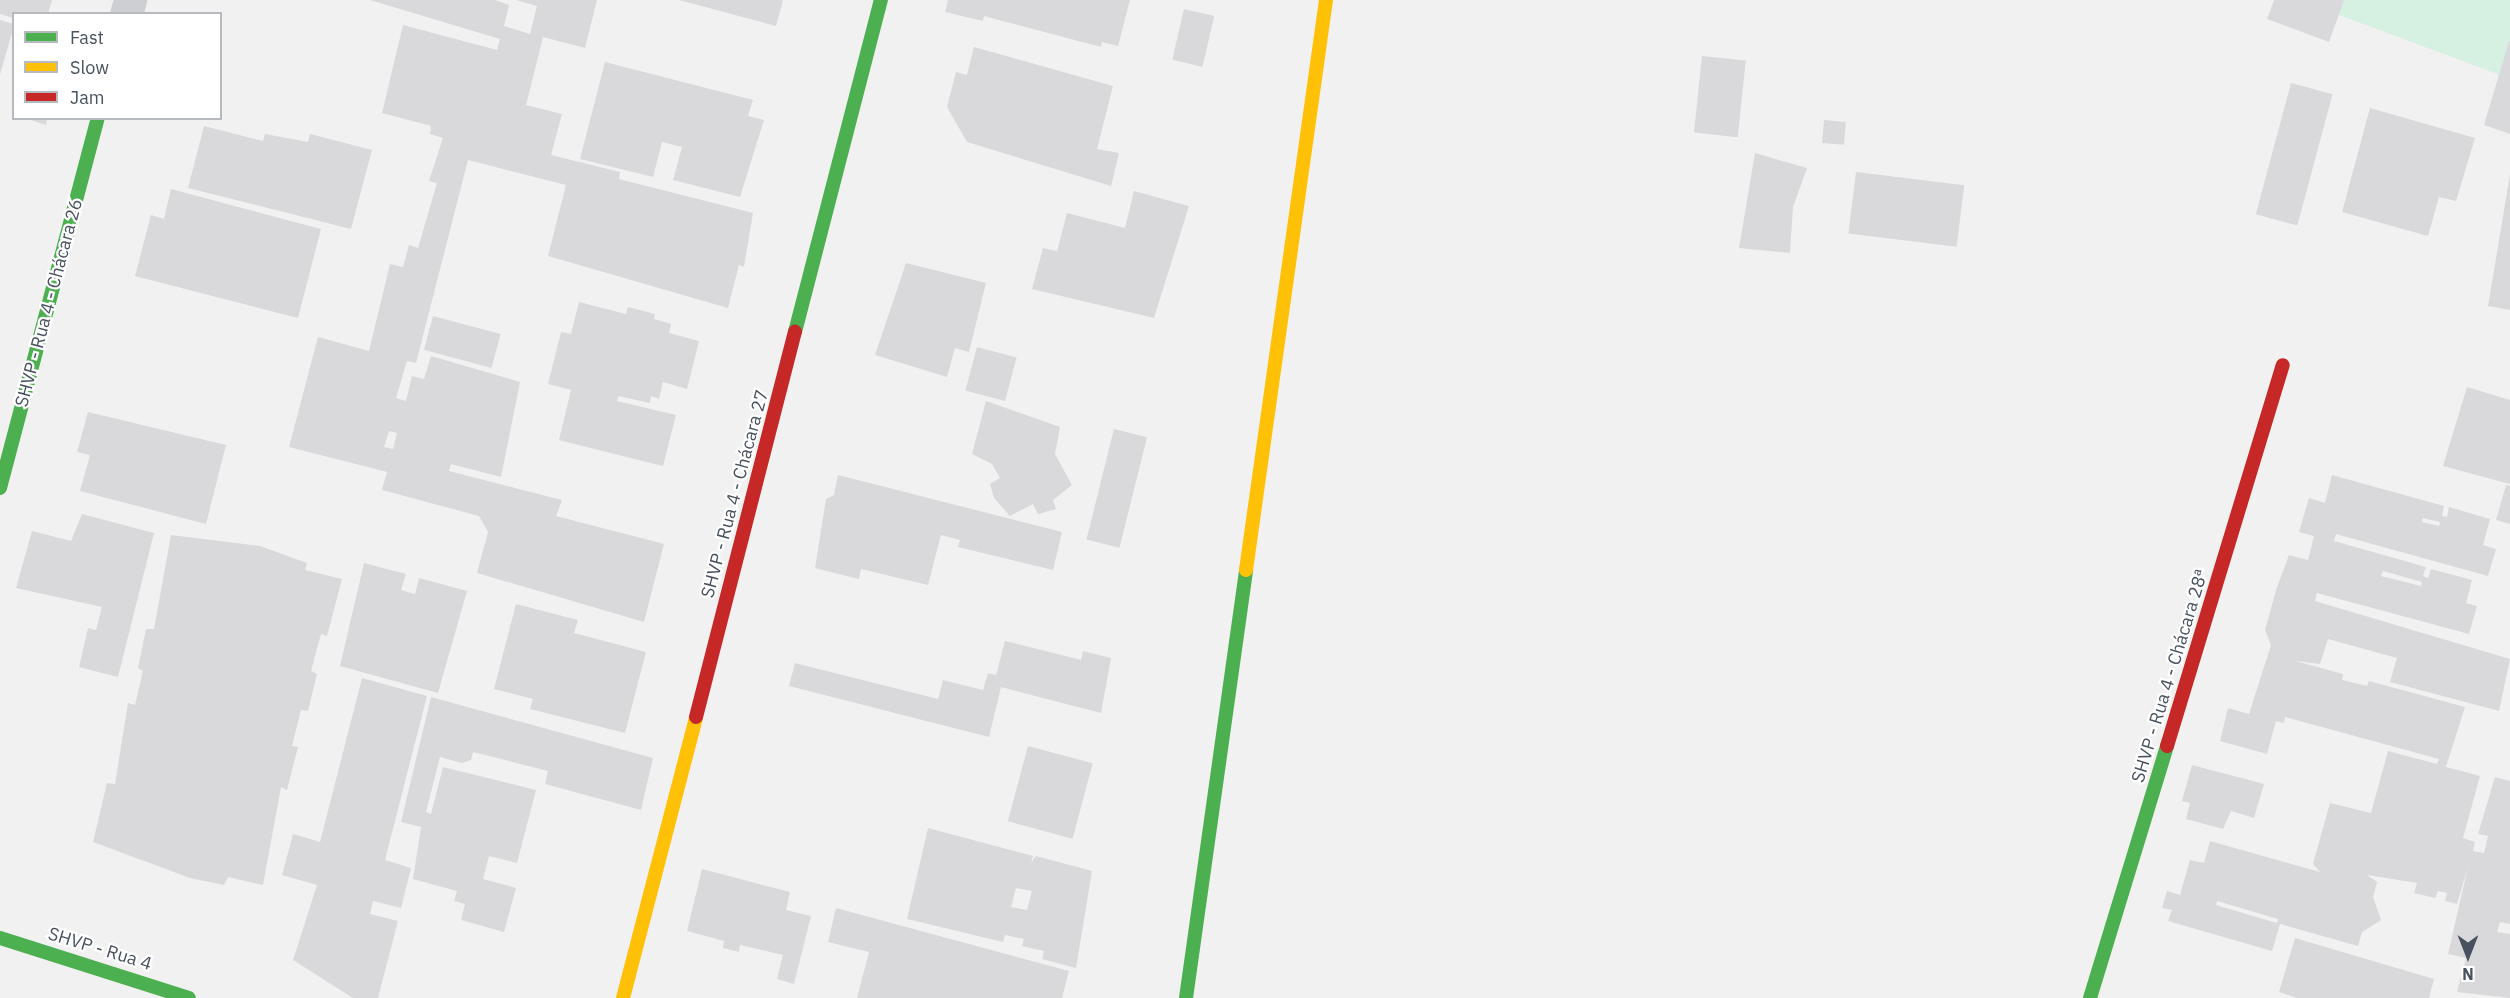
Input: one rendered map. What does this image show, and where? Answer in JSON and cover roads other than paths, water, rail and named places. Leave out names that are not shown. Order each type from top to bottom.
[{"type":"street","name":"SHVP - Rua 4 - Chácara 27","points":[[623,998],[881,0]]},
{"type":"street","points":[[1186,998],[1326,0]]},
{"type":"street","name":"SHVP - Rua 4 - Chácara 26","points":[[0,488],[97,120]]},
{"type":"street","name":"SHVP - Rua 4 - Chácara 28ª","points":[[2090,998],[2283,364]]},
{"type":"street","name":"SHVP - Rua 4","points":[[0,938],[189,998]]}]
